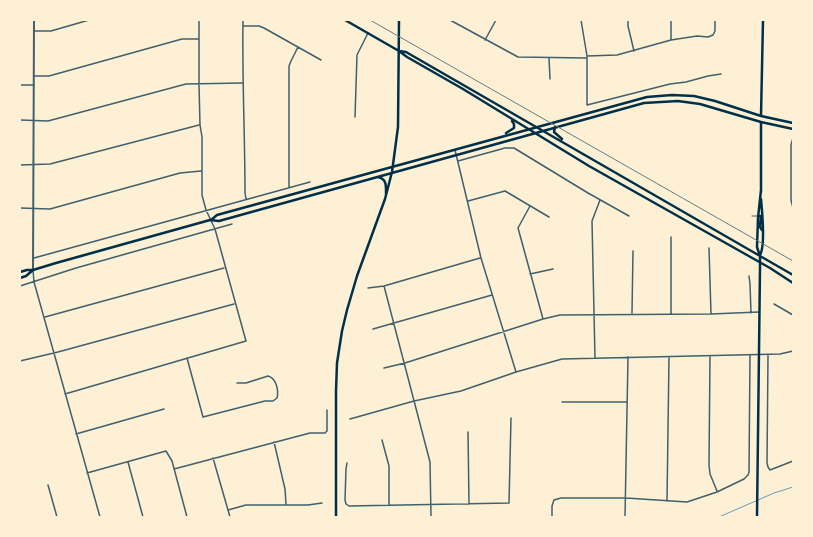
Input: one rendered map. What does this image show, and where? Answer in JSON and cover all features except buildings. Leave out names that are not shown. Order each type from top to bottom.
[{"type":"main road","points":[[345,20],[463,89],[513,122],[514,126],[512,130],[502,136]]},
{"type":"main road","points":[[336,517],[336,391],[342,331],[357,276],[385,199],[392,172],[398,128],[399,20]]},
{"type":"main road","points":[[761,116],[763,20]]},
{"type":"main road","points":[[399,51],[406,52],[793,275]]},
{"type":"main road","points":[[20,272],[33,270],[210,220],[217,215],[630,100],[660,95],[682,95],[704,98],[761,116],[793,123]]},
{"type":"main road","points":[[210,220],[218,221],[637,105],[663,101],[678,101],[700,104],[761,122],[793,129]]},
{"type":"main road","points":[[500,113],[793,283]]},
{"type":"main road","points":[[757,517],[760,256],[762,251],[761,122]]},
{"type":"main road","points":[[555,127],[554,132],[568,145]]},
{"type":"main road","points":[[373,178],[380,178],[385,182],[385,199]]},
{"type":"main road","points":[[760,256],[757,248],[758,216],[761,190]]},
{"type":"main road","points":[[758,216],[761,216],[760,227],[762,230]]},
{"type":"main road","points":[[20,278],[26,276],[33,270]]},
{"type":"street","points":[[34,20],[34,282],[100,517]]},
{"type":"street","points":[[34,31],[51,31],[89,20]]},
{"type":"street","points":[[65,394],[246,341],[214,229],[206,210],[202,195],[199,20]]},
{"type":"street","points":[[243,20],[242,83],[246,199]]},
{"type":"street","points":[[450,20],[518,57],[586,58]]},
{"type":"street","points":[[485,40],[496,20]]},
{"type":"street","points":[[581,20],[587,56],[587,105],[670,84],[721,74]]},
{"type":"street","points":[[628,20],[634,51]]},
{"type":"street","points":[[671,20],[671,40]]},
{"type":"street","points":[[587,56],[617,55],[671,40],[697,36],[708,37],[713,35],[715,31],[715,20]]},
{"type":"street","points":[[243,26],[259,26],[322,60]]},
{"type":"street","points":[[355,117],[357,55],[368,33]]},
{"type":"street","points":[[34,76],[49,76],[182,39],[199,39]]},
{"type":"street","points":[[289,188],[289,66],[298,47]]},
{"type":"street","points":[[550,58],[550,79]]},
{"type":"street","points":[[20,120],[48,121],[186,84],[242,83]]},
{"type":"street","points":[[20,85],[34,85]]},
{"type":"street","points":[[761,116],[761,122]]},
{"type":"street","points":[[20,165],[50,164],[200,125]]},
{"type":"street","points":[[793,138],[791,145],[791,200],[793,208]]},
{"type":"street","points":[[458,161],[505,148],[514,148],[629,216]]},
{"type":"street","points":[[454,149],[481,258],[516,372]]},
{"type":"street","points":[[20,208],[50,209],[180,173],[201,171]]},
{"type":"street","points":[[34,258],[310,182]]},
{"type":"street","points":[[468,201],[505,191],[549,217]]},
{"type":"street","points":[[595,358],[592,221],[600,200]]},
{"type":"street","points":[[530,206],[518,228],[543,319]]},
{"type":"street","points":[[20,286],[76,268],[232,224]]},
{"type":"street","points":[[671,237],[671,314]]},
{"type":"street","points":[[709,248],[711,314]]},
{"type":"street","points":[[632,314],[633,251]]},
{"type":"street","points":[[368,288],[384,286],[481,258]]},
{"type":"street","points":[[45,317],[224,267]]},
{"type":"street","points":[[530,274],[553,269]]},
{"type":"street","points":[[749,276],[750,313]]},
{"type":"street","points":[[384,286],[430,462],[431,517]]},
{"type":"street","points":[[373,329],[492,295]]},
{"type":"street","points":[[20,361],[55,353],[235,304]]},
{"type":"street","points":[[774,304],[793,315]]},
{"type":"street","points":[[384,368],[560,315],[711,314],[759,312]]},
{"type":"street","points":[[350,419],[414,401],[460,391],[516,372],[562,359],[759,355],[780,354],[793,351]]},
{"type":"street","points":[[768,354],[767,463],[770,470],[793,461]]},
{"type":"street","points":[[552,517],[552,506],[554,500],[561,498],[626,498],[686,502],[717,492],[744,480],[748,475],[750,355]]},
{"type":"street","points":[[710,356],[709,465],[710,474],[717,492]]},
{"type":"street","points":[[625,517],[628,357]]},
{"type":"street","points":[[667,501],[669,357]]},
{"type":"street","points":[[187,358],[203,417],[264,401],[273,401],[277,398],[278,393],[272,377],[268,376],[246,383],[237,383]]},
{"type":"street","points":[[562,402],[627,402]]},
{"type":"street","points":[[76,434],[164,409]]},
{"type":"street","points":[[174,469],[310,433],[325,433],[327,432],[327,410]]},
{"type":"street","points":[[347,463],[346,504],[348,506],[510,503],[511,418]]},
{"type":"street","points":[[468,432],[469,504]]},
{"type":"street","points":[[382,440],[389,466],[389,506]]},
{"type":"street","points":[[274,442],[285,489],[286,505]]},
{"type":"street","points":[[87,473],[166,450],[174,469],[187,517]]},
{"type":"street","points":[[214,458],[230,517]]},
{"type":"street","points":[[128,462],[143,517]]},
{"type":"street","points":[[48,485],[57,517]]},
{"type":"street","points":[[228,510],[246,505],[322,503]]},
{"type":"lane","points":[[752,216],[758,216]]},
{"type":"waterway","points":[[719,517],[774,493],[793,487]]},
{"type":"railway","points":[[370,20],[793,261]]}]
